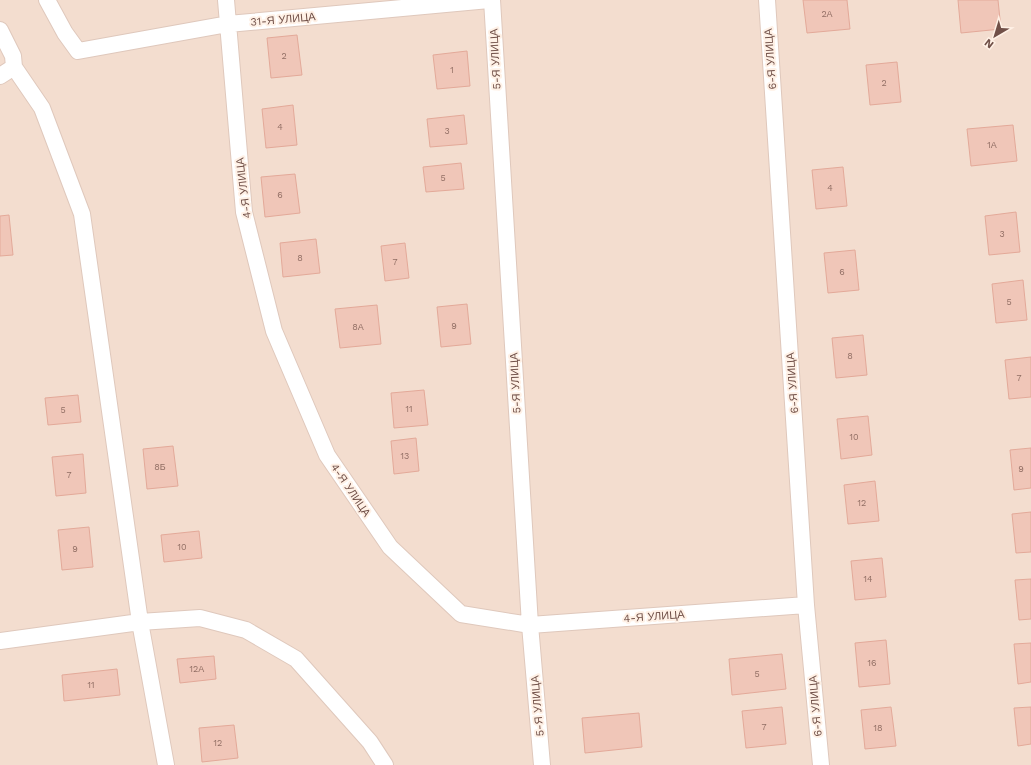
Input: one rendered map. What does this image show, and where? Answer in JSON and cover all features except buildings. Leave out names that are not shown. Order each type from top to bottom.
[{"type":"street","name":"31-Я УЛИЦА","points":[[47,0],[65,33],[78,51],[228,24],[490,0]]},
{"type":"street","name":"4-Я УЛИЦА","points":[[226,0],[244,212],[274,331],[327,455],[390,547],[461,614],[530,625],[806,605]]},
{"type":"street","name":"5-Я УЛИЦА","points":[[490,0],[530,625],[542,765]]},
{"type":"street","name":"6-Я УЛИЦА","points":[[767,0],[806,605],[821,765]]},
{"type":"street","points":[[0,30],[13,56],[14,67],[42,108],[82,214],[140,622],[166,765]]},
{"type":"street","points":[[0,76],[14,67]]},
{"type":"street","points":[[0,640],[140,622],[200,618],[246,630],[296,659],[370,742],[385,765]]},
{"type":"shaded area","points":[[0,0],[1031,0],[1031,765],[0,765]]}]
